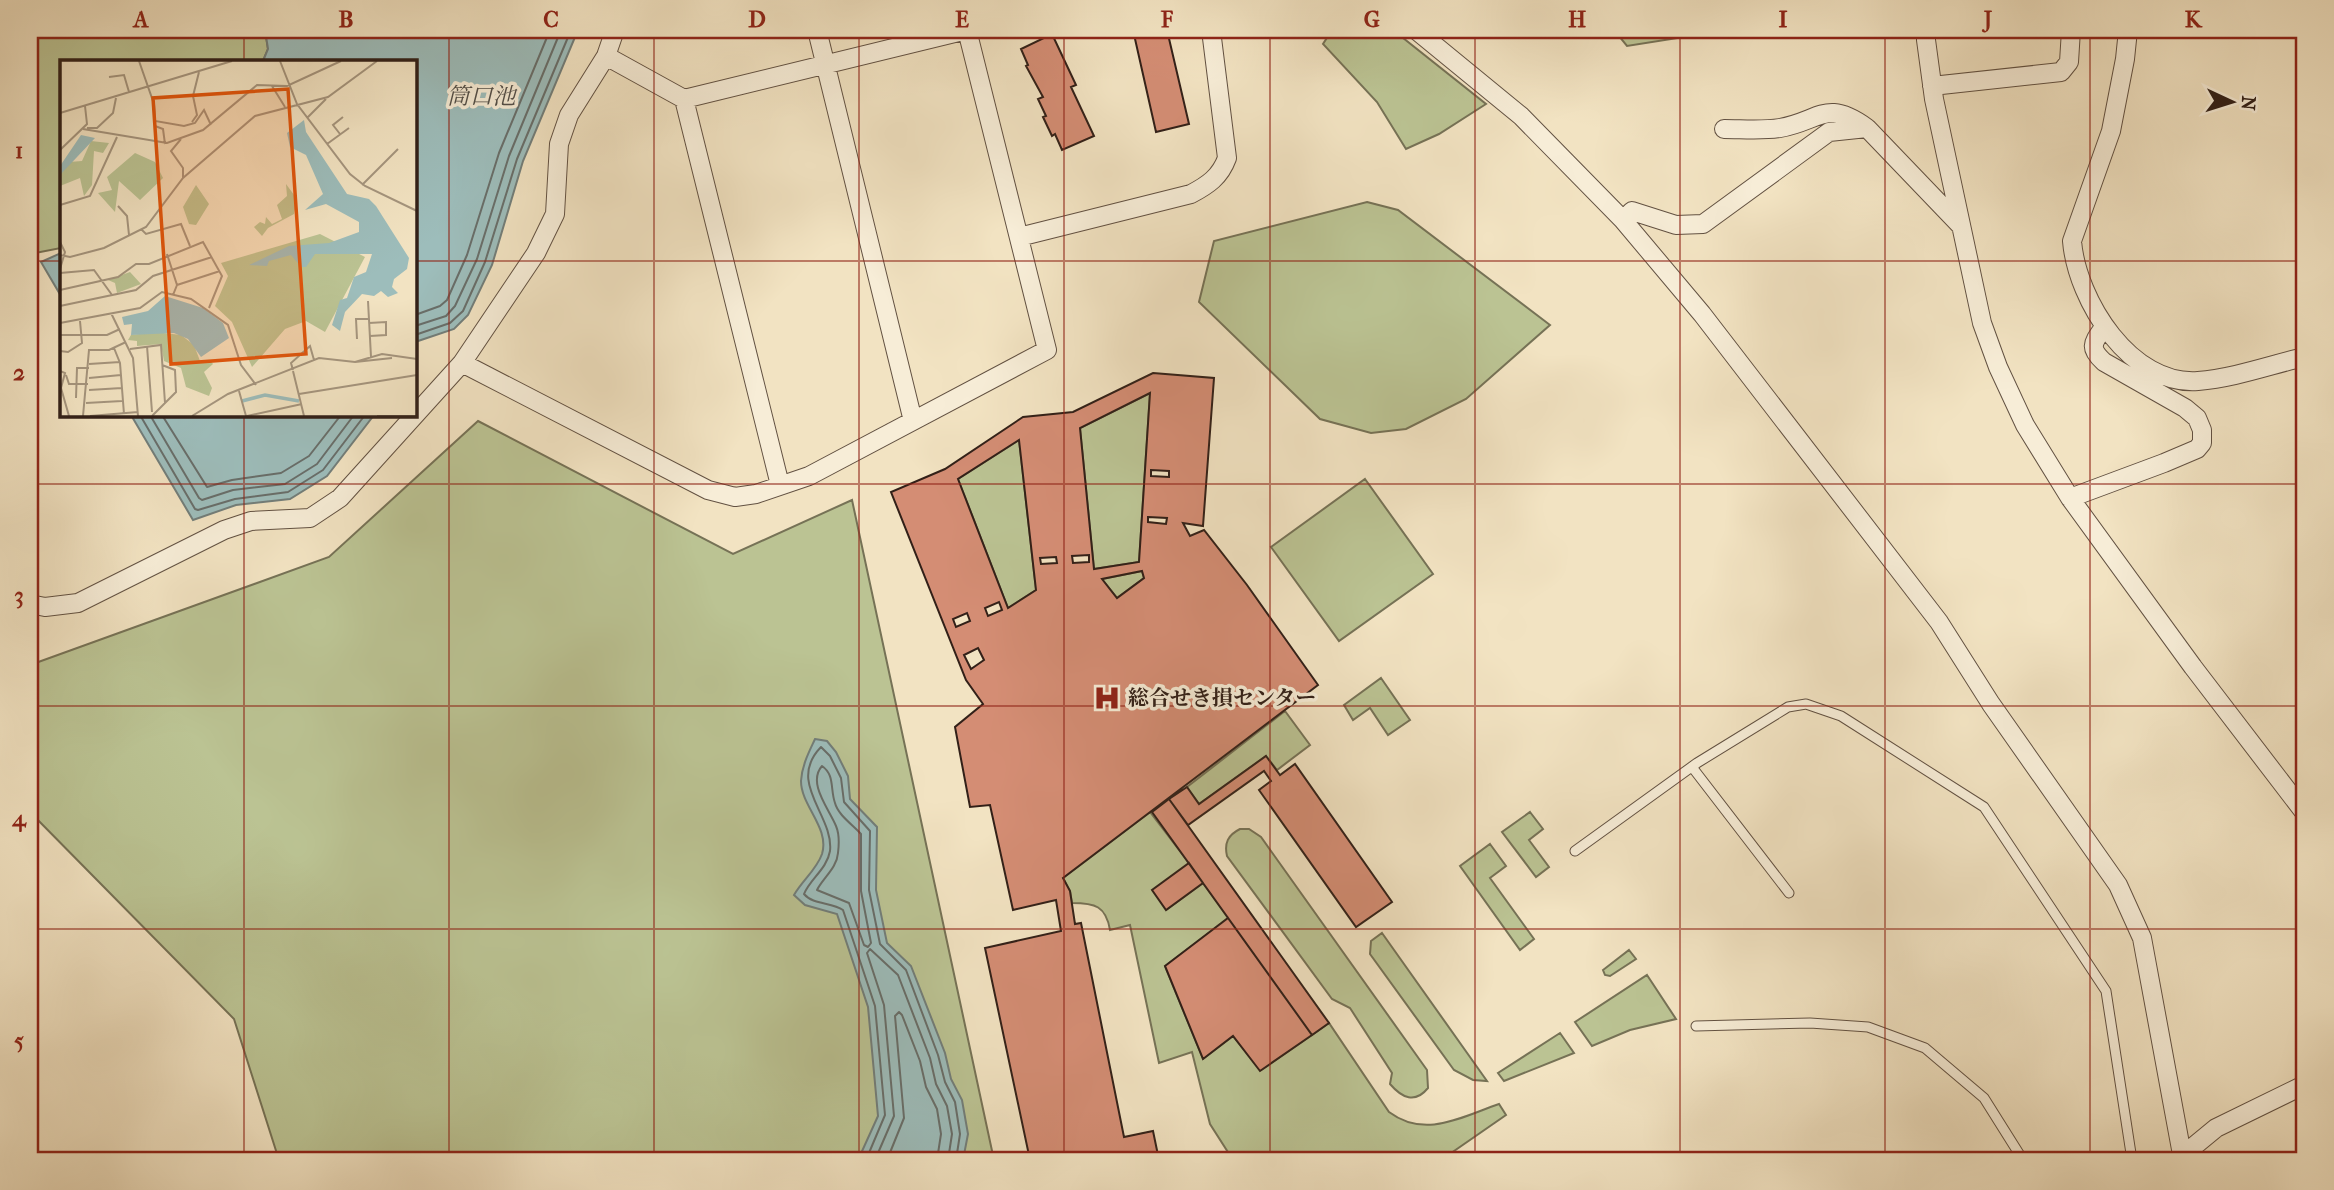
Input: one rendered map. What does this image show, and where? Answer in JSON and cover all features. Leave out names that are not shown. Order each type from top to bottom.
[{"type":"street","points":[[416,414],[462,363],[536,253],[555,214],[559,144],[562,134],[569,116],[606,56],[615,30]]},
{"type":"street","points":[[817,30],[913,421]]},
{"type":"street","points":[[462,363],[708,490],[735,497],[756,494],[809,476],[1047,350],[967,30],[684,99]]},
{"type":"street","points":[[1018,237],[1191,194],[1208,185],[1222,172],[1227,158],[1211,30]]},
{"type":"street","points":[[1416,30],[1521,116],[1623,220],[1702,314],[1939,622],[1990,705],[2118,885],[2142,939],[2183,1158]]},
{"type":"street","points":[[1926,30],[1932,86],[1982,323],[1998,367],[2025,425],[2070,498],[2193,667],[2304,812]]},
{"type":"street","points":[[1932,86],[2061,72],[2069,62],[2071,30]]},
{"type":"street","points":[[2128,30],[2111,131],[2072,241],[2079,274],[2104,327],[2132,356],[2163,377],[2197,381],[2304,357]]},
{"type":"street","points":[[606,56],[684,99],[780,485]]},
{"type":"street","points":[[1724,129],[1773,130],[1792,126],[1825,112],[1852,117],[1867,128],[1961,226]]},
{"type":"street","points":[[1623,220],[1632,211],[1676,225],[1703,224],[1829,132],[1867,128]]},
{"type":"street","points":[[2070,498],[2165,463],[2197,449],[2202,443],[2202,430],[2197,418],[2185,408],[2097,356],[2094,342],[2104,327]]},
{"type":"street","points":[[30,604],[45,607],[78,603],[224,530],[251,521],[310,518],[340,499],[414,416]]},
{"type":"street","points":[[2183,1158],[2216,1128],[2304,1085]]},
{"type":"lane","points":[[2297,30],[2304,42]]},
{"type":"lane","points":[[1575,851],[1692,766],[1788,707],[1806,704],[1841,716],[1984,807],[2106,991],[2132,1160]]},
{"type":"lane","points":[[1692,766],[1789,893]]},
{"type":"lane","points":[[1696,1026],[1810,1023],[1868,1027],[1925,1048],[1984,1098],[2023,1160]]},
{"type":"green space","points":[[30,30],[265,30],[268,49],[263,60],[60,60],[60,248],[30,254]]},
{"type":"green space","points":[[1332,30],[1393,30],[1486,104],[1439,134],[1406,149],[1377,102],[1323,44]]},
{"type":"green space","points":[[1614,30],[1714,30],[1627,46]]},
{"type":"green space","points":[[1367,202],[1398,210],[1550,325],[1466,399],[1406,429],[1371,433],[1320,419],[1199,302],[1214,241]]},
{"type":"green space","points":[[1150,393],[1139,562],[1094,569],[1080,428]]},
{"type":"green space","points":[[478,421],[733,554],[852,500],[994,1160],[279,1160],[234,1019],[30,812],[30,665],[329,557]]},
{"type":"green space","points":[[1019,440],[1036,590],[1008,608],[958,479]]},
{"type":"green space","points":[[1365,479],[1433,574],[1339,641],[1271,547]]},
{"type":"green space","points":[[1142,571],[1144,578],[1117,598],[1102,579]]},
{"type":"green space","points":[[1381,678],[1410,720],[1388,735],[1370,708],[1353,720],[1344,705]]},
{"type":"green space","points":[[1285,711],[1310,745],[1277,770],[1266,756],[1199,804],[1187,787]]},
{"type":"green space","points":[[1150,812],[1189,863],[1166,910],[1203,883],[1229,918],[1165,966],[1203,1059],[1233,1036],[1261,1070],[1329,1023],[1389,1112],[1403,1120],[1416,1124],[1443,1123],[1499,1104],[1506,1115],[1441,1160],[1233,1160],[1210,1124],[1192,1052],[1159,1063],[1130,925],[1110,930],[1106,916],[1098,908],[1072,903],[1070,891],[1063,878]]},
{"type":"green space","points":[[1530,812],[1543,829],[1529,840],[1549,867],[1536,877],[1502,832]]},
{"type":"green space","points":[[1240,829],[1249,829],[1261,837],[1427,1070],[1428,1088],[1423,1093],[1413,1097],[1404,1096],[1390,1084],[1392,1073],[1350,1008],[1332,999],[1227,856],[1228,840]]},
{"type":"green space","points":[[1490,844],[1506,866],[1490,878],[1534,939],[1520,950],[1460,866]]},
{"type":"green space","points":[[1382,933],[1487,1081],[1473,1080],[1454,1070],[1370,954],[1371,941]]},
{"type":"green space","points":[[1629,950],[1636,959],[1610,976],[1605,975],[1603,970]]},
{"type":"green space","points":[[1647,975],[1676,1019],[1630,1030],[1592,1046],[1575,1022]]},
{"type":"green space","points":[[1560,1033],[1574,1053],[1504,1081],[1498,1073]]},
{"type":"water","name":"筒口池","points":[[265,30],[578,30],[523,161],[492,265],[468,315],[454,329],[416,342],[416,60],[263,60],[268,49]]},
{"type":"water","points":[[60,253],[60,294],[41,262]]},
{"type":"water","points":[[132,416],[373,416],[327,476],[290,499],[236,505],[193,520]]},
{"type":"water","points":[[815,739],[827,741],[836,752],[848,776],[850,799],[877,827],[876,890],[887,943],[911,966],[945,1053],[951,1079],[962,1100],[968,1134],[963,1160],[858,1160],[878,1116],[868,1007],[837,914],[805,905],[794,895],[822,854],[822,835],[805,799],[801,781],[804,764]]},
{"type":"building","points":[[1133,30],[1167,30],[1189,124],[1156,132]]},
{"type":"building","points":[[1052,34],[1076,85],[1071,87],[1094,136],[1062,150],[1043,117],[1046,116],[1038,99],[1043,97],[1026,66],[1028,65],[1021,49]]},
{"type":"building","points":[[1153,373],[1214,378],[1203,526],[1183,523],[1190,536],[1204,530],[1318,685],[1063,878],[1070,891],[1075,924],[1081,923],[1124,1137],[1153,1131],[1159,1160],[1030,1160],[985,948],[1061,931],[1056,900],[1013,910],[990,805],[970,807],[955,727],[983,704],[966,680],[891,492],[945,469],[1023,417],[1073,412]],"holes":[[[1150,393],[1139,562],[1094,569],[1080,428]],[[1019,440],[1036,590],[1008,608],[958,479]],[[1151,470],[1169,471],[1169,477],[1151,476]],[[1148,517],[1167,518],[1166,524],[1148,522]],[[1089,555],[1089,562],[1073,563],[1072,556]],[[1056,557],[1057,563],[1041,564],[1040,558]],[[1142,571],[1144,578],[1117,598],[1102,579]],[[999,602],[1002,610],[988,616],[985,608]],[[967,613],[970,621],[956,627],[953,619]],[[978,648],[984,660],[971,669],[964,655]]]},
{"type":"building","points":[[1266,756],[1280,775],[1295,764],[1392,902],[1356,927],[1259,790],[1271,781],[1264,771],[1188,825],[1169,799],[1187,787],[1199,804]]},
{"type":"building","points":[[1169,799],[1329,1023],[1312,1035],[1152,812]]},
{"type":"building","points":[[1189,863],[1203,883],[1166,910],[1152,890]]},
{"type":"building","points":[[1228,918],[1312,1035],[1260,1071],[1233,1036],[1203,1059],[1165,966]]},
{"type":"place","name":"総合せき損センター","points":[[1107,698]]}]
